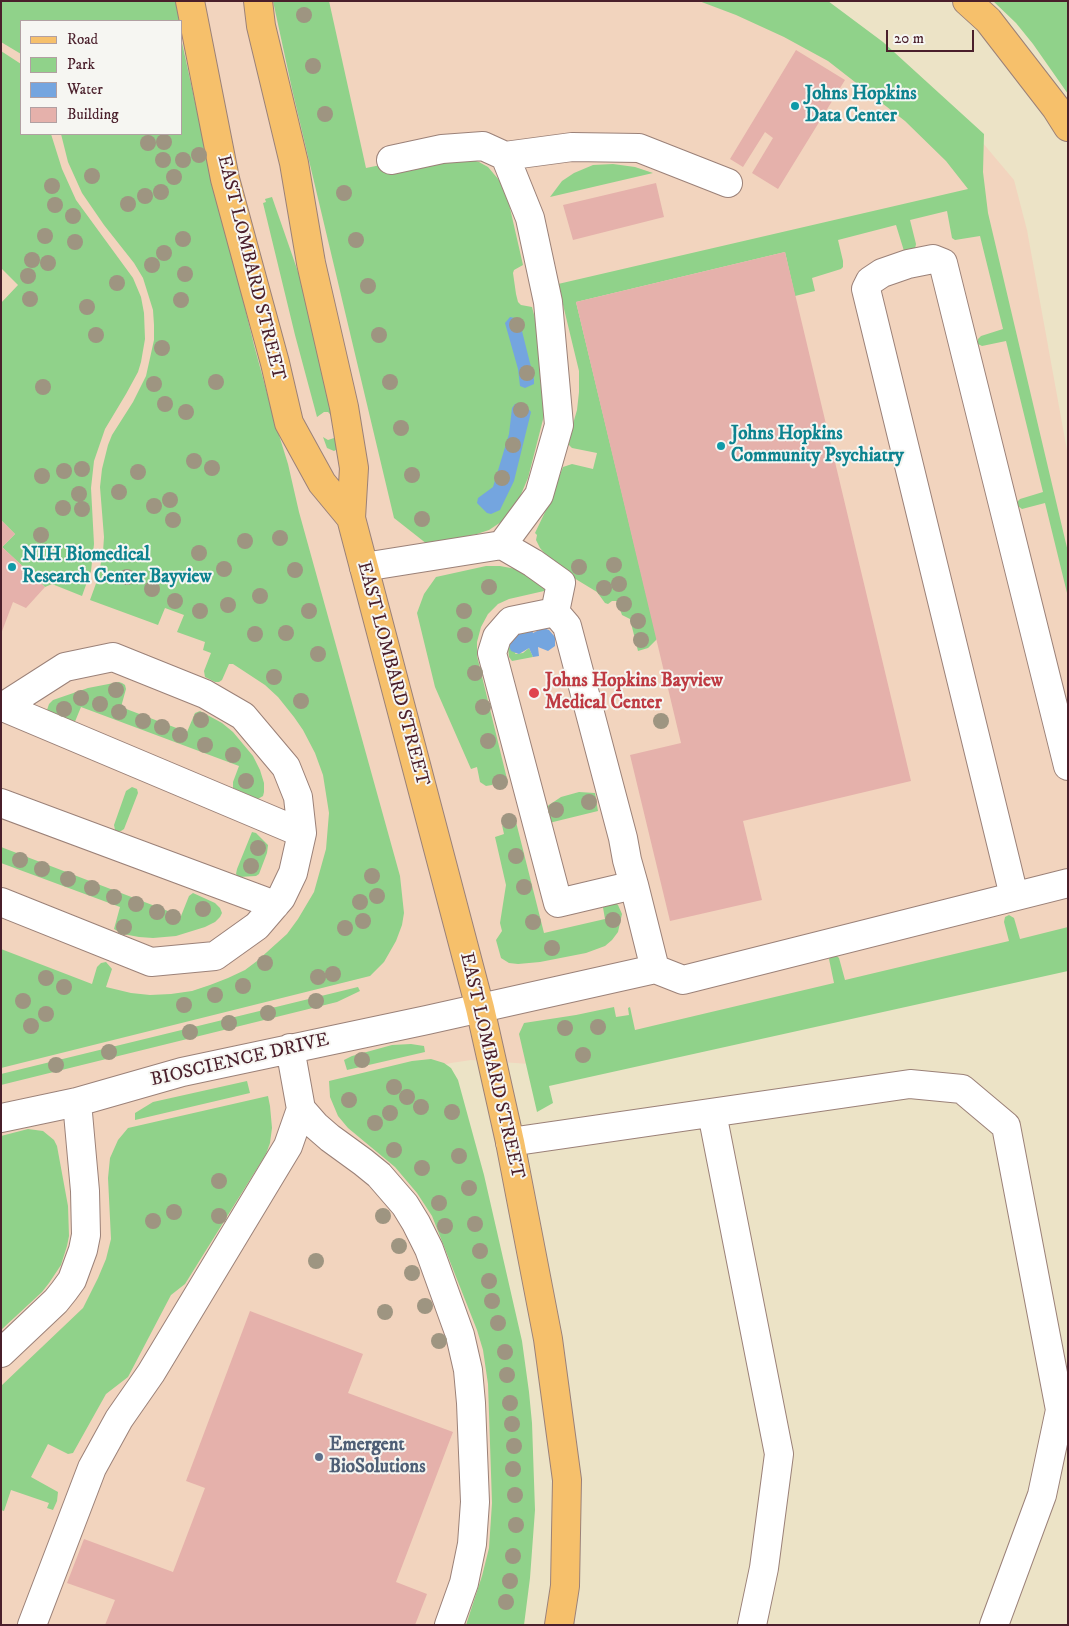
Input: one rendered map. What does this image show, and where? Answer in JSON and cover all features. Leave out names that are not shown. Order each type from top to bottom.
[{"type":"main road","name":"EAST LOMBARD STREET","points":[[190,1],[225,179],[275,363],[289,423],[322,483],[351,518]]},
{"type":"main road","name":"EAST LOMBARD STREET","points":[[258,1],[261,26],[294,163],[311,263],[344,407],[354,468],[351,518],[480,1008],[510,1142],[548,1339],[567,1480],[565,1586],[559,1625]]},
{"type":"main road","points":[[967,1],[994,27],[1056,108],[1068,127]]},
{"type":"street","points":[[391,160],[442,149],[483,146],[506,156],[572,147],[639,148],[728,183]]},
{"type":"street","points":[[502,545],[539,496],[559,425],[548,302],[530,218],[506,156]]},
{"type":"street","points":[[1014,896],[866,289],[870,281],[882,273],[908,264],[934,259],[943,263],[1068,766]]},
{"type":"street","points":[[364,567],[502,545],[561,582],[555,612]]},
{"type":"street","points":[[555,612],[511,621],[497,637],[492,653],[558,903],[634,885]]},
{"type":"street","points":[[555,612],[567,626],[655,969],[683,980],[1068,883]]},
{"type":"street","points":[[1,902],[151,962],[215,956],[257,926],[281,898],[293,873],[302,833],[298,797],[286,767],[243,716],[205,694],[113,657],[65,667],[2,708]]},
{"type":"street","points":[[2,708],[302,833]]},
{"type":"street","points":[[1,803],[275,905]]},
{"type":"street","name":"BIOSCIENCE DRIVE","points":[[1,1118],[77,1102],[182,1072],[655,969]]},
{"type":"street","points":[[32,1625],[92,1468],[120,1419],[150,1374],[288,1146],[301,1109],[290,1048]]},
{"type":"street","points":[[510,1142],[910,1084],[962,1089],[1006,1126],[1060,1410],[1042,1495],[994,1625]]},
{"type":"street","points":[[1,1353],[56,1301],[64,1291],[72,1280],[83,1250],[86,1235],[85,1191],[77,1102]]},
{"type":"street","points":[[301,1109],[330,1138],[363,1162],[405,1205],[429,1249],[460,1335],[470,1386],[475,1502],[472,1544],[464,1583],[449,1625]]},
{"type":"street","points":[[712,1113],[779,1454],[764,1568],[752,1625]]},
{"type":"shaded area","name":"Johns Hopkins Bayview Medical Center","points":[[1,1],[805,1],[971,129],[1014,180],[1027,230],[1068,456],[1068,931],[545,1065],[471,1060],[451,1063],[397,1078],[496,1382],[493,1625],[1,1625]]},
{"type":"green space","points":[[1,1],[176,1],[179,20],[20,20],[20,53],[1,42]]},
{"type":"green space","points":[[273,1],[329,1],[366,168],[410,159],[465,158],[488,167],[499,180],[507,195],[523,265],[514,270],[513,273],[516,294],[521,305],[532,307],[547,365],[547,404],[528,478],[519,499],[510,514],[489,530],[427,544],[394,518],[292,89]]},
{"type":"green space","points":[[699,1],[828,1],[883,42],[984,134],[983,172],[988,213],[1068,552],[1068,597],[1045,503],[1022,509],[1018,506],[1017,502],[1020,499],[1043,492],[1006,341],[982,346],[978,344],[978,339],[981,336],[1003,329],[980,236],[955,240],[952,238],[947,211],[910,220],[916,244],[915,249],[904,251],[896,225],[838,240],[843,267],[812,278],[815,291],[795,296],[785,252],[576,302],[657,639],[648,648],[638,651],[630,619],[622,615],[617,601],[605,603],[597,592],[569,575],[540,548],[535,533],[563,467],[572,464],[593,469],[597,453],[572,448],[568,441],[577,410],[579,371],[558,284],[968,189],[946,161],[905,121],[828,61],[784,37],[736,15]]},
{"type":"green space","points":[[993,1],[1068,1],[1068,94],[1033,44],[1016,23]]},
{"type":"green space","points":[[182,43],[254,345],[400,876],[404,913],[396,941],[384,962],[370,976],[1,1068],[1,949],[92,984],[97,967],[101,963],[106,962],[112,969],[106,987],[131,993],[150,995],[192,991],[228,978],[245,970],[257,961],[287,934],[298,919],[314,892],[326,849],[329,813],[323,775],[315,753],[294,717],[278,697],[265,685],[233,664],[229,664],[222,680],[219,682],[205,677],[204,671],[211,653],[203,650],[205,642],[177,632],[184,615],[165,608],[158,625],[90,600],[98,578],[103,552],[104,537],[100,487],[102,469],[112,435],[133,402],[146,376],[154,340],[154,325],[153,310],[143,278],[82,193],[68,162],[61,135],[182,135]]},
{"type":"green space","points":[[1,51],[20,63],[20,135],[51,135],[62,169],[76,200],[133,278],[141,297],[144,313],[145,339],[138,372],[105,429],[94,461],[91,488],[94,544],[91,571],[82,596],[52,584],[45,587],[2,547],[15,534],[1,520],[1,303],[18,285],[1,268]]},
{"type":"green space","points":[[613,164],[635,167],[653,173],[550,197],[562,181],[574,173],[593,165]]},
{"type":"green space","points":[[272,197],[305,292],[341,447],[334,451],[327,448],[323,437],[328,440],[334,438],[335,433],[331,415],[328,412],[324,412],[317,417],[295,335],[263,203],[266,202],[265,199]]},
{"type":"green space","points":[[486,566],[516,569],[546,588],[544,591],[509,599],[498,604],[488,614],[481,627],[477,642],[477,656],[508,783],[500,777],[496,778],[492,785],[486,786],[480,782],[477,767],[471,769],[435,687],[417,613],[424,594],[436,577]]},
{"type":"green space","points":[[524,625],[526,635],[515,654],[523,653],[529,648],[533,657],[512,661],[509,657],[508,648],[510,634]]},
{"type":"green space","points":[[119,682],[125,685],[126,689],[121,707],[187,732],[195,713],[200,711],[222,723],[233,732],[253,756],[264,783],[263,796],[258,799],[233,788],[233,782],[239,766],[81,707],[74,724],[49,715],[47,710],[53,700],[88,688]]},
{"type":"green space","points":[[132,787],[137,789],[138,793],[124,829],[117,831],[114,825],[126,791]]},
{"type":"green space","points":[[579,792],[595,793],[598,811],[549,823],[546,807],[561,797]]},
{"type":"green space","points":[[516,822],[544,933],[605,919],[601,896],[613,900],[618,905],[622,914],[618,932],[605,946],[586,953],[540,962],[518,964],[509,963],[501,958],[496,940],[502,931],[500,923],[506,885],[495,837],[504,834],[502,825],[504,827]]},
{"type":"green space","points":[[252,832],[256,833],[268,845],[267,853],[259,874],[256,876],[239,877],[236,874],[237,869]]},
{"type":"green space","points":[[1,847],[181,916],[189,896],[193,893],[215,903],[222,913],[215,922],[205,927],[176,936],[153,938],[123,934],[114,929],[120,907],[1,863]]},
{"type":"green space","points":[[1009,915],[1014,918],[1020,939],[1068,927],[1068,971],[549,1086],[553,1103],[537,1112],[519,1034],[524,1023],[614,1007],[616,1017],[629,1015],[628,1008],[630,1007],[635,1030],[834,983],[829,959],[836,955],[839,958],[845,980],[1009,941],[1004,922],[1005,917]]},
{"type":"green space","points":[[358,987],[360,991],[337,1002],[1,1085],[1,1074]]},
{"type":"green space","points":[[411,1044],[424,1046],[425,1052],[347,1070],[344,1060],[352,1056],[392,1045]]},
{"type":"green space","points":[[431,1059],[444,1063],[451,1068],[458,1080],[484,1175],[522,1341],[532,1423],[535,1510],[524,1625],[466,1625],[489,1548],[492,1503],[488,1384],[483,1350],[477,1330],[432,1216],[417,1193],[395,1167],[348,1128],[338,1116],[330,1097],[329,1081],[412,1061]]},
{"type":"green space","points":[[247,1081],[250,1093],[135,1120],[135,1113],[153,1102]]},
{"type":"green space","points":[[268,1096],[272,1128],[266,1154],[185,1284],[171,1295],[128,1377],[106,1394],[73,1453],[68,1454],[48,1444],[31,1477],[58,1492],[53,1510],[47,1508],[49,1503],[11,1490],[4,1511],[1,1510],[1,1386],[83,1308],[98,1278],[106,1259],[111,1239],[108,1178],[110,1158],[118,1140],[128,1128]]},
{"type":"green space","points":[[28,1129],[43,1131],[54,1140],[57,1146],[68,1206],[69,1236],[61,1265],[49,1283],[42,1292],[1,1330],[1,1136]]},
{"type":"water","points":[[510,317],[519,319],[534,379],[534,384],[525,388],[520,386],[518,369],[505,323]]},
{"type":"water","points":[[520,403],[531,412],[514,481],[500,510],[491,514],[487,513],[477,503],[478,498],[493,487],[509,434],[512,408],[515,404]]},
{"type":"water","points":[[524,625],[531,626],[533,633],[543,628],[549,630],[555,637],[555,646],[548,651],[538,647],[539,656],[533,657],[529,648],[519,654],[511,651],[508,643],[513,633],[525,634]]},
{"type":"building","name":"Johns Hopkins Data Center","points":[[796,50],[845,80],[778,189],[752,173],[773,138],[765,132],[743,167],[730,159]]},
{"type":"building","points":[[656,183],[664,217],[573,240],[563,205]]},
{"type":"building","name":"Johns Hopkins Community Psychiatry","points":[[785,252],[911,781],[743,821],[762,900],[670,921],[630,755],[681,743],[576,302]]},
{"type":"building","name":"NIH Biomedical Research Center Bayview","points":[[1,520],[15,534],[2,547],[45,587],[26,608],[13,602],[1,634]]},
{"type":"building","name":"Emergent BioSolutions","points":[[250,1311],[363,1354],[348,1393],[453,1432],[396,1582],[427,1594],[415,1625],[105,1625],[115,1600],[67,1583],[84,1539],[173,1572],[205,1488],[186,1481]]},
{"type":"place","name":"Johns Hopkins Data Center","points":[[795,106]]},
{"type":"place","name":"Johns Hopkins Community Psychiatry","points":[[721,446]]},
{"type":"place","name":"NIH Biomedical Research Center Bayview","points":[[12,567]]},
{"type":"place","name":"Johns Hopkins Bayview Medical Center","points":[[534,693]]},
{"type":"place","name":"Emergent BioSolutions","points":[[319,1457]]}]
